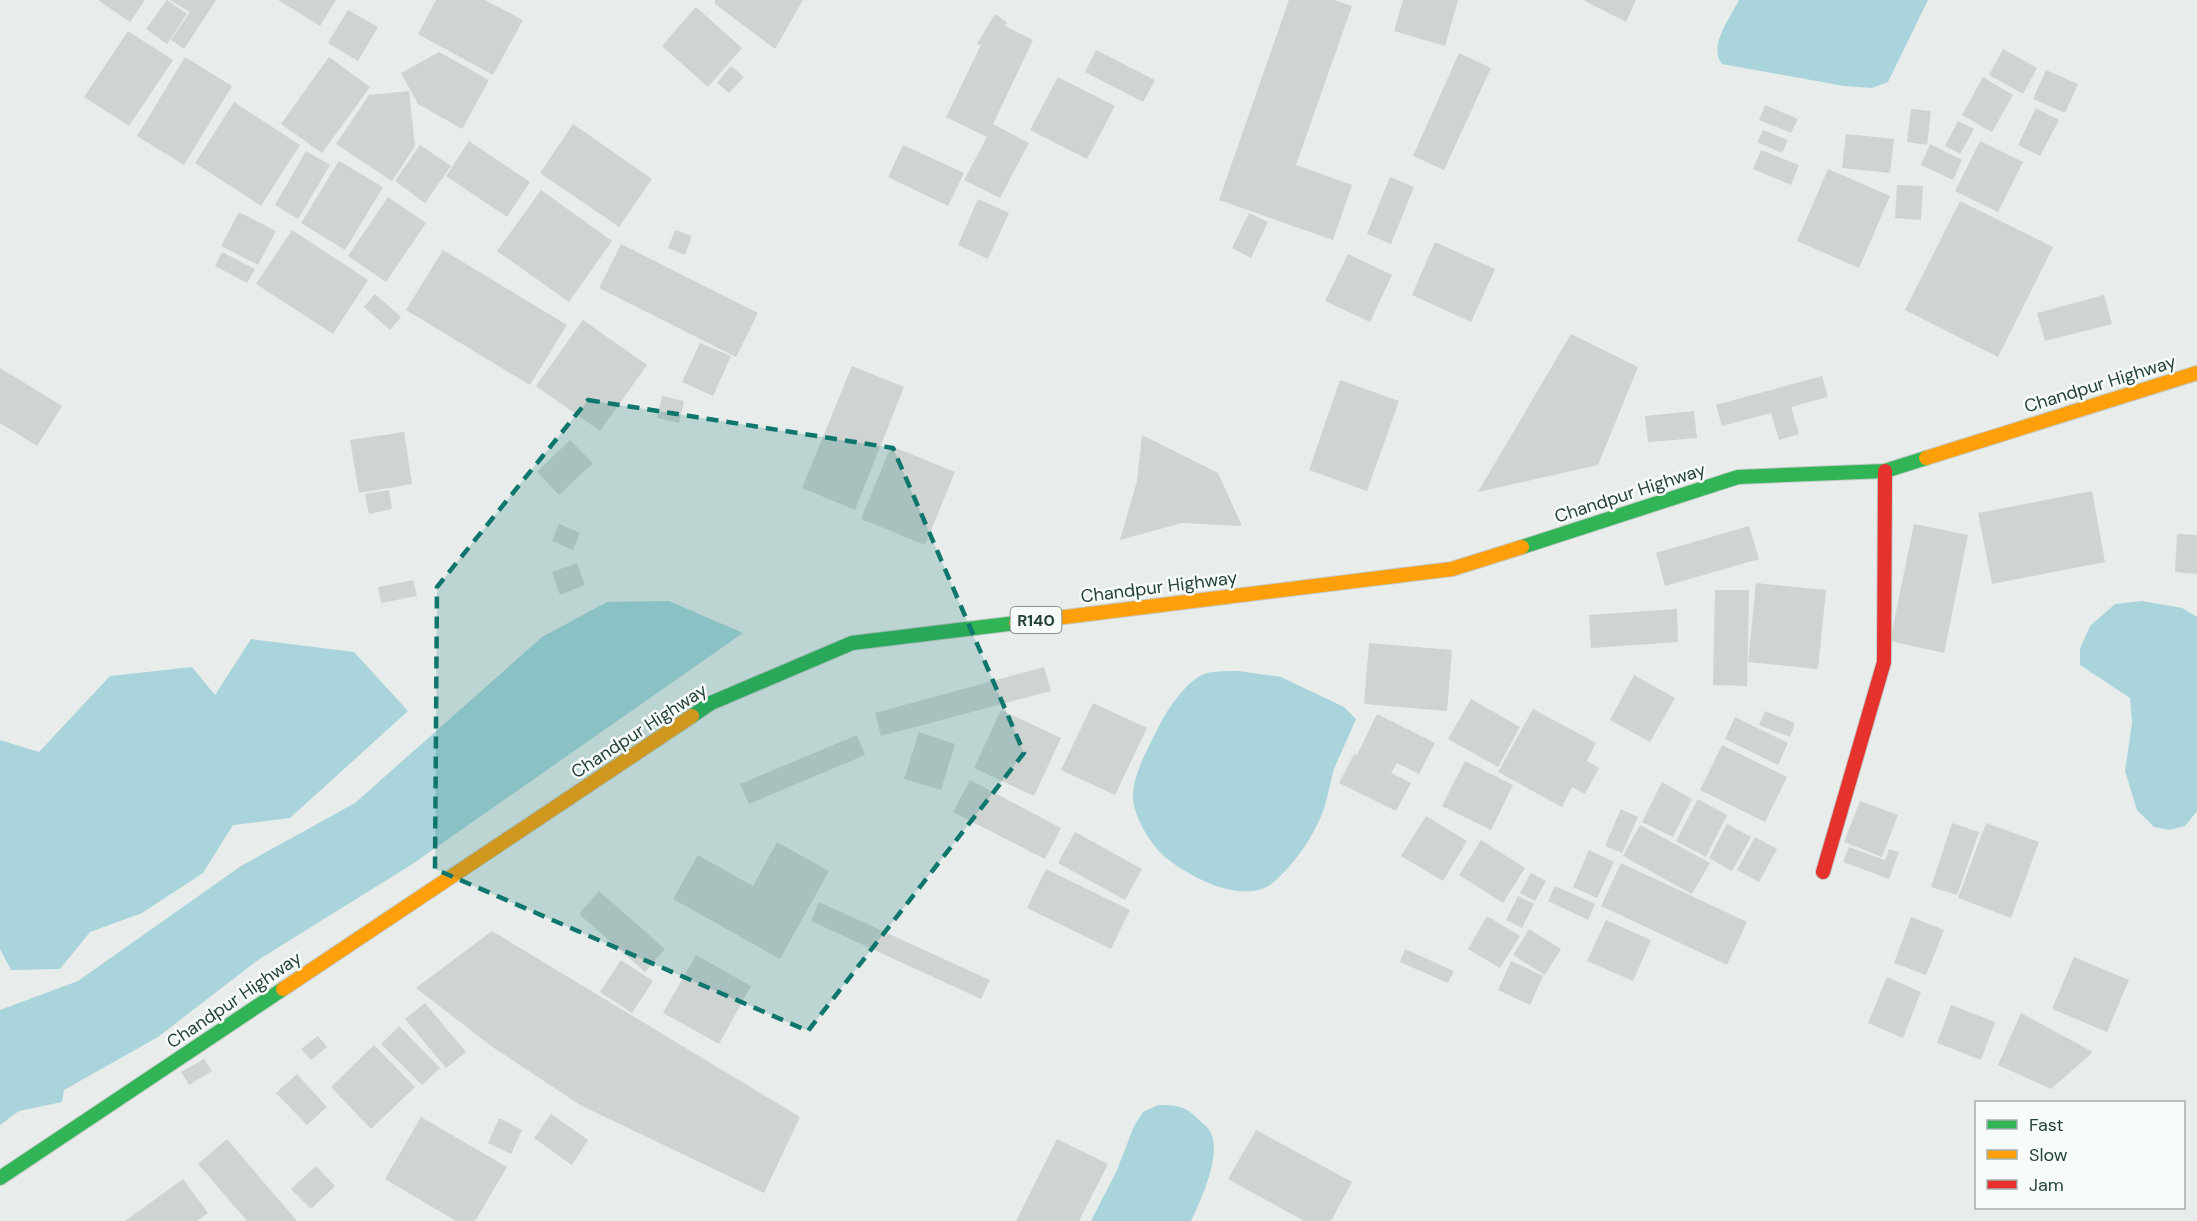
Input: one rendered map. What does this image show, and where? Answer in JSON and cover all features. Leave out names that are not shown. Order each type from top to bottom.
[{"type":"main road","name":"Chandpur Highway","points":[[0,1178],[711,703],[852,643],[1452,569],[1738,477],[1885,471],[2197,373]]},
{"type":"main road","points":[[1823,872],[1884,662],[1885,471]]},
{"type":"highlighted area","points":[[588,400],[893,448],[1024,753],[808,1031],[435,869],[437,587]]},
{"type":"water","points":[[1739,0],[1928,0],[1888,82],[1872,88],[1844,86],[1722,64],[1718,57],[1719,41]]},
{"type":"water","points":[[669,601],[743,633],[411,865],[258,960],[158,1037],[64,1090],[62,1102],[19,1111],[0,1125],[0,1010],[78,981],[241,866],[355,803],[542,637],[607,602]]},
{"type":"water","points":[[2142,601],[2182,608],[2197,617],[2197,811],[2185,826],[2169,830],[2154,827],[2137,810],[2125,771],[2132,723],[2130,698],[2080,665],[2080,649],[2090,626],[2115,604]]},
{"type":"water","points":[[251,639],[354,652],[408,711],[290,818],[233,825],[203,873],[142,913],[90,932],[60,969],[11,970],[0,949],[0,740],[39,752],[110,676],[192,667],[215,695]]},
{"type":"water","points":[[1238,671],[1281,677],[1344,707],[1356,719],[1334,769],[1324,809],[1310,838],[1291,865],[1276,880],[1264,888],[1250,891],[1235,891],[1204,881],[1165,857],[1144,830],[1136,814],[1133,798],[1135,780],[1142,761],[1163,719],[1179,695],[1193,681],[1207,673]]},
{"type":"water","points":[[1158,1105],[1186,1109],[1208,1128],[1213,1140],[1214,1151],[1209,1176],[1191,1221],[1091,1221],[1117,1170],[1134,1126],[1143,1112]]},
{"type":"building","points":[[98,0],[145,0],[130,22]]},
{"type":"building","points":[[167,0],[187,14],[167,44],[146,29]]},
{"type":"building","points":[[170,0],[216,0],[184,49],[171,40],[190,12]]},
{"type":"building","points":[[278,0],[336,0],[320,26]]},
{"type":"building","points":[[436,0],[485,0],[523,20],[493,75],[418,34]]},
{"type":"building","points":[[715,0],[803,0],[775,49],[715,4]]},
{"type":"building","points":[[1289,0],[1334,0],[1352,6],[1296,165],[1352,185],[1333,240],[1219,200]]},
{"type":"building","points":[[1403,0],[1458,0],[1445,46],[1394,31]]},
{"type":"building","points":[[1583,0],[1636,0],[1626,22]]},
{"type":"building","points":[[696,7],[742,48],[708,87],[662,46]]},
{"type":"building","points":[[348,10],[378,27],[358,61],[328,43]]},
{"type":"building","points":[[995,14],[1007,22],[1005,26],[1033,40],[993,124],[1029,143],[1000,198],[964,180],[987,137],[946,117],[981,45],[977,44]]},
{"type":"building","points":[[128,31],[173,60],[129,126],[84,97]]},
{"type":"building","points":[[2003,49],[2037,68],[2023,94],[1989,75]]},
{"type":"building","points":[[1096,50],[1155,80],[1143,102],[1085,72]]},
{"type":"building","points":[[439,52],[489,80],[462,129],[418,104],[401,73]]},
{"type":"building","points":[[1459,53],[1491,68],[1444,170],[1413,156]]},
{"type":"building","points":[[185,57],[232,86],[184,165],[137,136]]},
{"type":"building","points":[[329,57],[370,87],[322,153],[281,124]]},
{"type":"building","points":[[731,66],[744,77],[729,93],[717,83]]},
{"type":"building","points":[[2046,70],[2078,84],[2065,113],[2033,99]]},
{"type":"building","points":[[1058,77],[1115,106],[1087,159],[1030,130]]},
{"type":"building","points":[[1983,77],[2013,95],[1992,132],[1962,115]]},
{"type":"building","points":[[409,91],[415,146],[392,181],[336,144],[369,95]]},
{"type":"building","points":[[234,102],[300,145],[261,206],[195,163]]},
{"type":"building","points":[[1765,105],[1798,119],[1791,133],[1759,120]]},
{"type":"building","points":[[2036,108],[2059,120],[2040,156],[2018,145]]},
{"type":"building","points":[[1911,109],[1931,111],[1927,145],[1907,142]]},
{"type":"building","points":[[1958,121],[1974,129],[1960,154],[1945,146]]},
{"type":"building","points":[[573,124],[652,179],[619,227],[540,173]]},
{"type":"building","points":[[1763,130],[1788,140],[1782,153],[1757,142]]},
{"type":"building","points":[[1846,134],[1894,139],[1890,173],[1842,168]]},
{"type":"building","points":[[469,141],[530,182],[507,217],[446,176]]},
{"type":"building","points":[[1980,141],[2023,162],[1998,212],[1955,191]]},
{"type":"building","points":[[1930,144],[1962,160],[1953,180],[1921,165]]},
{"type":"building","points":[[420,145],[451,166],[425,203],[395,181]]},
{"type":"building","points":[[903,145],[964,173],[948,206],[888,177]]},
{"type":"building","points":[[1761,150],[1799,165],[1791,185],[1753,169]]},
{"type":"building","points":[[306,151],[330,165],[298,219],[275,205]]},
{"type":"building","points":[[339,161],[383,187],[345,250],[301,223]]},
{"type":"building","points":[[1828,169],[1890,196],[1859,268],[1797,241]]},
{"type":"building","points":[[1390,177],[1414,187],[1391,244],[1367,234]]},
{"type":"building","points":[[1897,185],[1923,186],[1921,220],[1895,218]]},
{"type":"building","points":[[541,190],[612,241],[569,302],[497,251]]},
{"type":"building","points":[[388,197],[426,223],[386,282],[348,256]]},
{"type":"building","points":[[978,199],[1009,213],[988,259],[958,245]]},
{"type":"building","points":[[1960,201],[2053,247],[1998,357],[1905,310]]},
{"type":"building","points":[[239,212],[276,231],[258,265],[221,246]]},
{"type":"building","points":[[1249,213],[1268,222],[1251,258],[1232,248]]},
{"type":"building","points":[[292,230],[368,280],[333,334],[256,284]]},
{"type":"building","points":[[675,230],[692,236],[685,255],[668,248]]},
{"type":"building","points":[[1435,242],[1495,269],[1471,322],[1412,295]]},
{"type":"building","points":[[621,244],[758,313],[736,357],[599,288]]},
{"type":"building","points":[[443,250],[567,325],[530,385],[406,310]]},
{"type":"building","points":[[222,252],[255,269],[247,283],[215,266]]},
{"type":"building","points":[[1348,254],[1392,275],[1370,322],[1325,301]]},
{"type":"building","points":[[375,294],[401,317],[390,330],[364,307]]},
{"type":"building","points":[[2104,295],[2112,324],[2045,341],[2037,313]]},
{"type":"building","points":[[583,320],[647,365],[600,431],[536,386]]},
{"type":"building","points":[[1571,334],[1638,367],[1598,465],[1478,492]]},
{"type":"building","points":[[700,343],[731,356],[713,396],[682,382]]},
{"type":"building","points":[[852,366],[904,387],[855,510],[802,488]]},
{"type":"building","points":[[0,368],[62,406],[37,446],[0,423]]},
{"type":"building","points":[[1822,376],[1828,397],[1791,407],[1799,434],[1779,440],[1771,413],[1722,426],[1716,405]]},
{"type":"building","points":[[1340,380],[1399,401],[1367,491],[1309,470]]},
{"type":"building","points":[[662,396],[684,401],[679,423],[657,418]]},
{"type":"building","points":[[1694,411],[1697,438],[1648,442],[1645,416]]},
{"type":"building","points":[[404,432],[412,484],[359,493],[350,440]]},
{"type":"building","points":[[1142,435],[1218,473],[1242,526],[1182,523],[1120,540],[1137,481]]},
{"type":"building","points":[[570,440],[593,463],[559,495],[537,472]]},
{"type":"building","points":[[891,446],[955,472],[925,545],[861,519]]},
{"type":"building","points":[[389,490],[392,509],[369,514],[365,494]]},
{"type":"building","points":[[2092,491],[2105,562],[1992,584],[1978,513]]},
{"type":"building","points":[[559,524],[580,533],[573,550],[552,541]]},
{"type":"building","points":[[1914,524],[1968,535],[1944,653],[1890,641]]},
{"type":"building","points":[[1749,526],[1759,559],[1665,586],[1656,553]]},
{"type":"building","points":[[2177,534],[2197,535],[2197,574],[2175,572]]},
{"type":"building","points":[[577,563],[585,585],[560,595],[552,572]]},
{"type":"building","points":[[413,580],[417,596],[381,603],[378,587]]},
{"type":"building","points":[[1756,583],[1826,590],[1818,669],[1748,662]]},
{"type":"building","points":[[1715,590],[1749,590],[1747,686],[1713,685]]},
{"type":"building","points":[[1677,609],[1678,642],[1591,648],[1589,615]]},
{"type":"building","points":[[1369,643],[1452,650],[1447,711],[1364,704]]},
{"type":"building","points":[[1044,667],[1051,691],[881,736],[875,713]]},
{"type":"building","points":[[1634,675],[1675,698],[1650,742],[1610,720]]},
{"type":"building","points":[[1471,699],[1520,727],[1498,767],[1448,739]]},
{"type":"building","points":[[1093,703],[1147,728],[1115,795],[1061,770]]},
{"type":"building","points":[[1533,709],[1596,743],[1587,761],[1599,768],[1585,794],[1572,787],[1562,807],[1498,772]]},
{"type":"building","points":[[1001,710],[1061,738],[1034,796],[974,768]]},
{"type":"building","points":[[1765,711],[1795,723],[1790,737],[1759,725]]},
{"type":"building","points":[[1377,714],[1435,743],[1419,774],[1397,763],[1391,773],[1411,783],[1396,811],[1339,783],[1354,754],[1357,755]]},
{"type":"building","points":[[1735,717],[1788,743],[1778,765],[1725,739]]},
{"type":"building","points":[[919,732],[955,744],[941,790],[904,779]]},
{"type":"building","points":[[857,735],[865,755],[749,804],[740,784]]},
{"type":"building","points":[[1722,745],[1787,777],[1765,822],[1700,790]]},
{"type":"building","points":[[1465,761],[1513,785],[1491,830],[1442,806]]},
{"type":"building","points":[[970,780],[1061,828],[1045,859],[953,812]]},
{"type":"building","points":[[1662,782],[1692,799],[1673,837],[1642,822]]},
{"type":"building","points":[[1698,799],[1727,815],[1706,857],[1676,841]]},
{"type":"building","points":[[1860,801],[1898,815],[1882,857],[1844,842]]},
{"type":"building","points":[[1621,809],[1638,817],[1622,853],[1605,846]]},
{"type":"building","points":[[1426,816],[1467,841],[1443,881],[1401,856]]},
{"type":"building","points":[[1952,823],[1979,832],[1957,895],[1931,887]]},
{"type":"building","points":[[1986,823],[2039,842],[2011,918],[1958,898]]},
{"type":"building","points":[[1727,824],[1751,837],[1732,871],[1709,858]]},
{"type":"building","points":[[1640,825],[1710,863],[1692,894],[1623,856]]},
{"type":"building","points":[[1075,832],[1142,869],[1125,900],[1058,863]]},
{"type":"building","points":[[1755,837],[1777,849],[1759,882],[1737,870]]},
{"type":"building","points":[[1481,840],[1525,868],[1503,903],[1459,875]]},
{"type":"building","points":[[777,842],[829,871],[780,959],[673,899],[698,855],[753,886]]},
{"type":"building","points":[[1849,847],[1885,860],[1889,849],[1899,852],[1889,879],[1843,862]]},
{"type":"building","points":[[1589,850],[1614,862],[1597,898],[1573,887]]},
{"type":"building","points":[[1621,863],[1747,922],[1727,965],[1601,906]]},
{"type":"building","points":[[1046,869],[1130,910],[1111,949],[1027,908]]},
{"type":"building","points":[[1531,873],[1546,881],[1535,901],[1520,893]]},
{"type":"building","points":[[1555,886],[1595,904],[1588,920],[1548,901]]},
{"type":"building","points":[[599,891],[665,949],[645,972],[579,914]]},
{"type":"building","points":[[1518,896],[1534,904],[1522,928],[1506,920]]},
{"type":"building","points":[[819,902],[990,980],[981,999],[811,921]]},
{"type":"building","points":[[1487,916],[1520,936],[1500,968],[1468,949]]},
{"type":"building","points":[[1911,917],[1944,930],[1926,975],[1894,963]]},
{"type":"building","points":[[1606,920],[1651,940],[1633,981],[1587,961]]},
{"type":"building","points":[[1529,929],[1561,949],[1545,975],[1513,955]]},
{"type":"building","points":[[492,931],[800,1117],[764,1193],[580,1105],[491,1046],[416,988]]},
{"type":"building","points":[[1405,949],[1454,971],[1448,983],[1400,962]]},
{"type":"building","points":[[696,955],[751,986],[719,1044],[663,1013]]},
{"type":"building","points":[[2074,957],[2129,980],[2107,1032],[2052,1009]]},
{"type":"building","points":[[621,960],[653,981],[632,1013],[600,992]]},
{"type":"building","points":[[1511,961],[1543,976],[1530,1005],[1498,990]]},
{"type":"building","points":[[1887,977],[1921,992],[1903,1038],[1868,1023]]},
{"type":"building","points":[[425,1003],[466,1052],[446,1068],[405,1019]]},
{"type":"building","points":[[1951,1005],[1995,1022],[1981,1060],[1937,1043]]},
{"type":"building","points":[[2021,1013],[2093,1052],[2051,1089],[1998,1065]]},
{"type":"building","points":[[399,1026],[440,1068],[422,1085],[381,1044]]},
{"type":"building","points":[[318,1036],[327,1047],[311,1060],[301,1049]]},
{"type":"building","points":[[374,1045],[415,1087],[371,1129],[331,1087]]},
{"type":"building","points":[[204,1059],[212,1071],[189,1085],[181,1072]]},
{"type":"building","points":[[297,1074],[327,1107],[307,1125],[276,1093]]},
{"type":"building","points":[[551,1114],[588,1140],[572,1165],[534,1138]]},
{"type":"building","points":[[421,1117],[507,1167],[475,1221],[456,1221],[385,1179]]},
{"type":"building","points":[[499,1118],[522,1130],[511,1154],[488,1143]]},
{"type":"building","points":[[1256,1130],[1352,1182],[1331,1221],[1304,1221],[1228,1179]]},
{"type":"building","points":[[227,1139],[297,1221],[247,1221],[198,1164]]},
{"type":"building","points":[[1057,1139],[1108,1164],[1079,1221],[1016,1221]]},
{"type":"building","points":[[316,1166],[335,1186],[311,1209],[291,1189]]},
{"type":"building","points":[[183,1179],[208,1213],[197,1221],[125,1221]]},
{"type":"traffic: fast","points":[[1522,547],[1738,477],[1885,471],[1926,458]]},
{"type":"traffic: fast","points":[[692,716],[711,703],[852,643],[1016,623]]},
{"type":"traffic: fast","points":[[0,1178],[283,989]]},
{"type":"traffic: slow","points":[[1926,458],[2197,373]]},
{"type":"traffic: slow","points":[[1016,623],[1452,569],[1522,547]]},
{"type":"traffic: slow","points":[[283,989],[692,716]]},
{"type":"traffic: jam","points":[[1823,872],[1884,662],[1885,471]]}]
